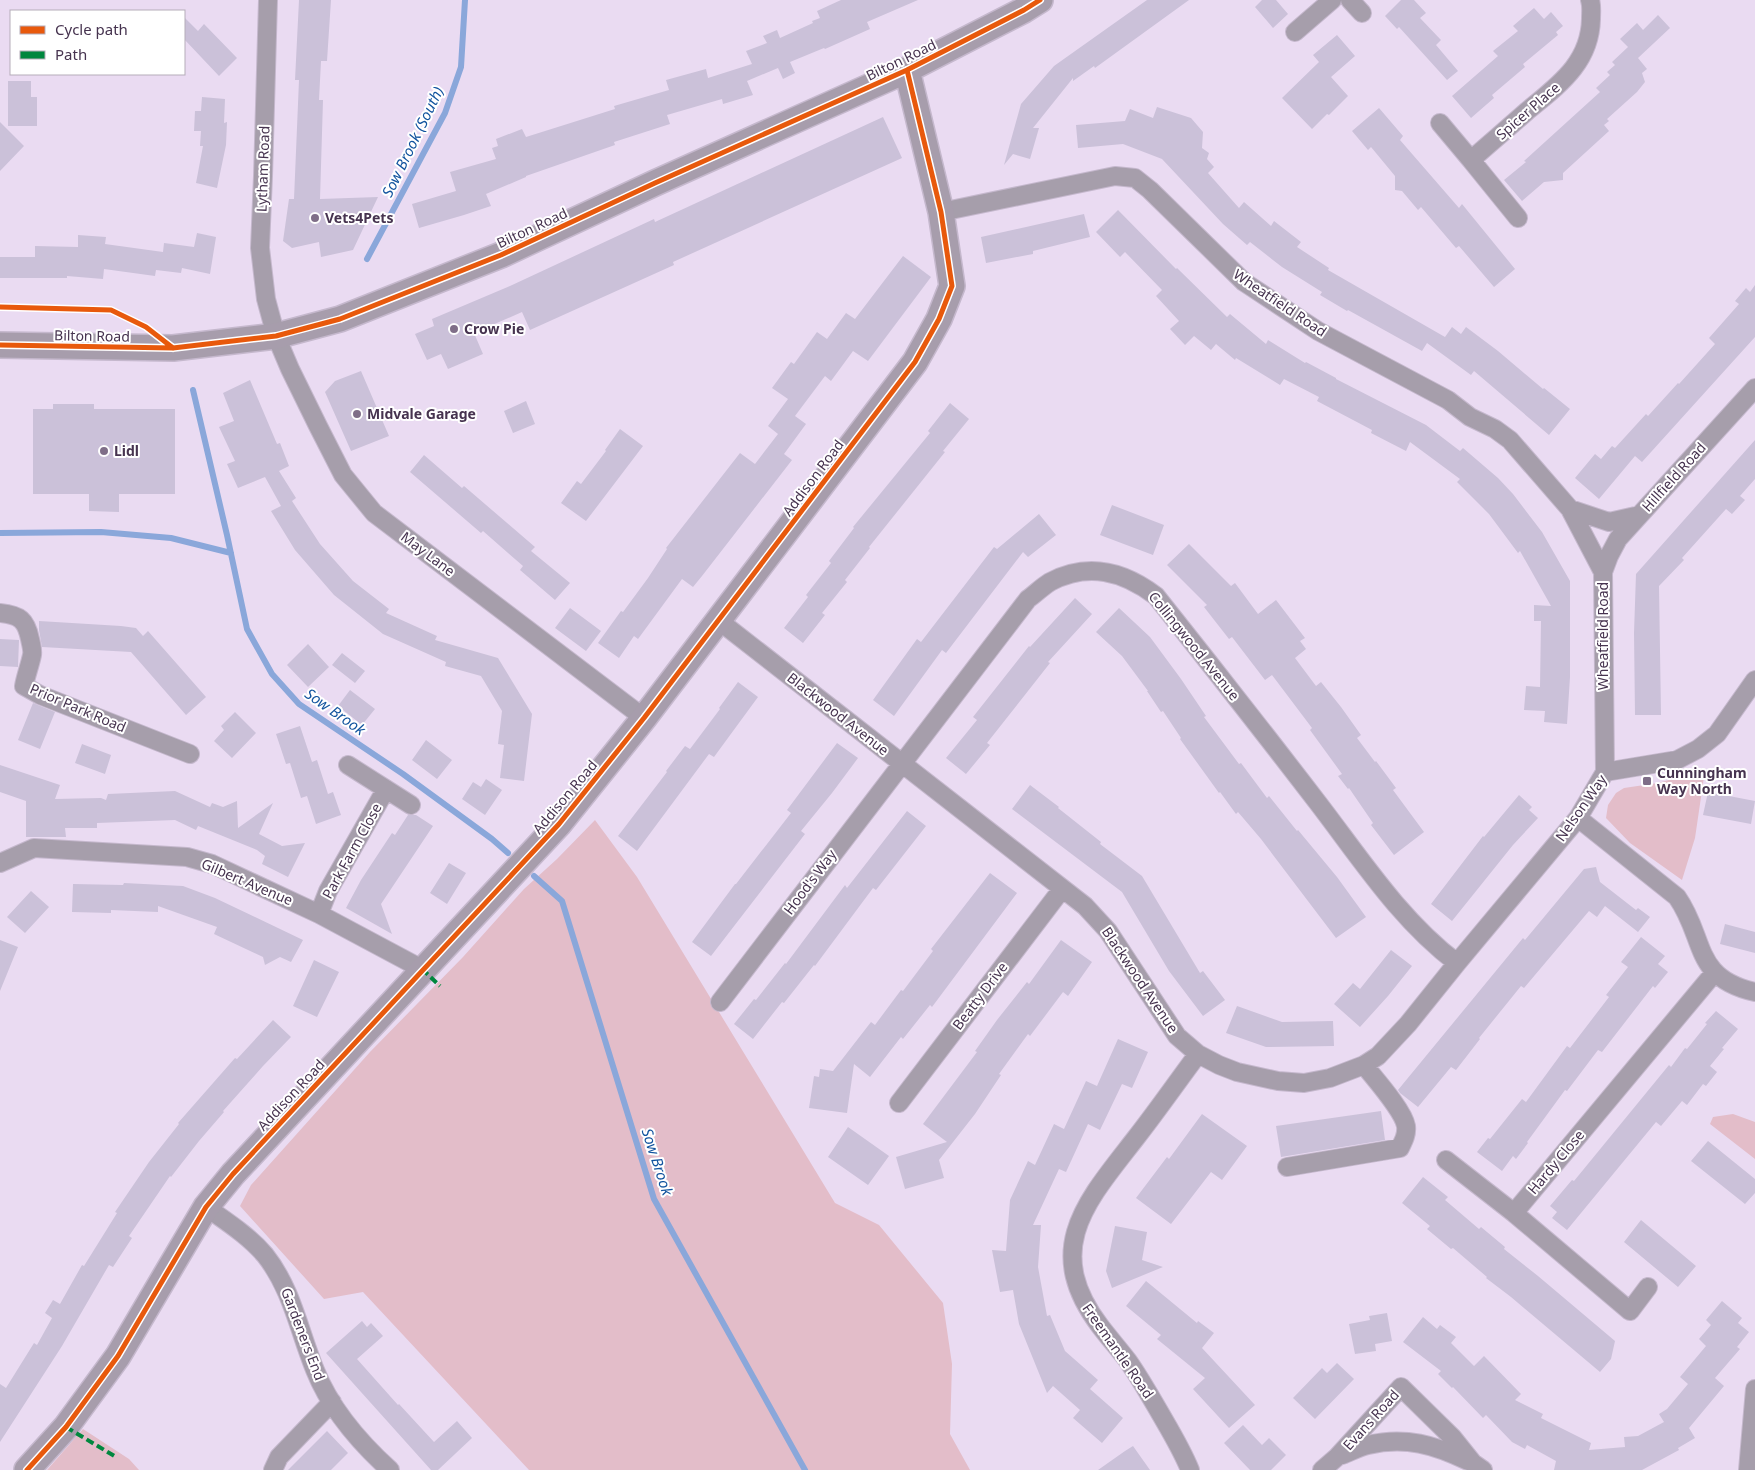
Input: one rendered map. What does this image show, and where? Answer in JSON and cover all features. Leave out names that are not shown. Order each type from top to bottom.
[{"type":"street","name":"Lytham Road","points":[[268,0],[260,248],[266,300],[276,336]]},
{"type":"street","name":"Bilton Road","points":[[0,345],[173,348],[276,336],[340,319],[501,255],[655,183],[907,70],[1040,0]]},
{"type":"street","points":[[1295,32],[1332,0]]},
{"type":"street","name":"Spicer Place","points":[[1471,160],[1558,86],[1577,64],[1583,54],[1591,29],[1592,6],[1590,0]]},
{"type":"street","name":"Addison Road","points":[[27,1470],[66,1427],[118,1356],[206,1207],[233,1174],[422,969],[560,824],[644,718],[915,362],[939,319],[952,286],[941,212],[907,70]]},
{"type":"street","points":[[1440,124],[1518,218]]},
{"type":"street","name":"Wheatfield Road","points":[[941,212],[1115,176],[1135,178],[1150,190],[1244,282],[1318,331],[1448,400],[1470,417],[1495,429],[1510,440],[1570,510],[1603,572],[1604,772]]},
{"type":"street","name":"May Lane","points":[[276,336],[290,369],[343,475],[374,512],[644,718]]},
{"type":"street","name":"Hillfield Road","points":[[1603,572],[1618,538],[1755,388]]},
{"type":"street","points":[[1570,510],[1609,522],[1640,515]]},
{"type":"street","name":"Collingwood Avenue","points":[[902,764],[1028,599],[1050,583],[1069,575],[1088,570],[1113,573],[1132,581],[1156,596],[1255,720],[1400,911],[1434,946],[1456,963]]},
{"type":"street","name":"Prior Park Road","points":[[0,613],[11,614],[23,620],[27,627],[32,652],[24,686],[40,695],[190,754]]},
{"type":"street","name":"Blackwood Avenue","points":[[718,620],[1085,906],[1108,931],[1177,1036],[1198,1054],[1219,1065],[1237,1072],[1278,1081],[1304,1083],[1330,1078],[1364,1065],[1378,1056],[1408,1024],[1456,963]]},
{"type":"street","name":"Nelson Way","points":[[1456,963],[1578,818],[1604,772],[1678,760],[1698,749],[1717,734],[1755,680]]},
{"type":"street","name":"Hood's Way","points":[[720,1002],[851,828],[902,764]]},
{"type":"street","name":"Park Farm Close","points":[[348,765],[411,805]]},
{"type":"street","name":"Park Farm Close","points":[[319,914],[328,891],[386,789]]},
{"type":"street","points":[[1578,818],[1677,897],[1684,907],[1702,954],[1724,981],[1755,992]]},
{"type":"street","name":"Gilbert Avenue","points":[[0,863],[34,848],[187,857],[212,864],[319,914],[422,969]]},
{"type":"street","name":"Beatty Drive","points":[[899,1102],[1062,889]]},
{"type":"street","name":"Hardy Close","points":[[1514,1213],[1715,972]]},
{"type":"street","name":"Freemantle Road","points":[[1190,1470],[1183,1454],[1142,1382],[1080,1296],[1072,1264],[1072,1247],[1076,1229],[1084,1209],[1100,1183],[1151,1119],[1198,1054]]},
{"type":"street","points":[[1287,1167],[1400,1148],[1406,1137],[1403,1116],[1364,1065]]},
{"type":"street","points":[[1446,1160],[1514,1213],[1630,1311],[1648,1287]]},
{"type":"street","name":"Gardeners End","points":[[206,1207],[241,1232],[265,1255],[285,1286],[316,1372],[332,1402],[352,1433],[390,1470]]},
{"type":"street","name":"Evans Road","points":[[1322,1470],[1337,1457],[1401,1387],[1453,1438],[1478,1467]]},
{"type":"street","points":[[1748,1470],[1755,1388]]},
{"type":"street","points":[[273,1469],[279,1457],[332,1402]]},
{"type":"street","points":[[1337,1457],[1367,1445],[1410,1442],[1430,1445],[1478,1467]]},
{"type":"shaded area","points":[[1705,770],[1695,838],[1682,880],[1630,843],[1606,818],[1608,805],[1616,793],[1624,788],[1658,783]]},
{"type":"shaded area","points":[[595,820],[637,877],[835,1203],[879,1225],[943,1303],[952,1364],[950,1434],[970,1470],[529,1470],[363,1292],[324,1299],[240,1206],[251,1185],[370,1052],[463,957],[524,889]]},
{"type":"shaded area","points":[[1733,1114],[1755,1122],[1755,1159],[1710,1124],[1713,1117]]},
{"type":"shaded area","points":[[83,1429],[129,1459],[139,1470],[47,1470]]},
{"type":"building","points":[[299,0],[331,0],[327,61],[321,61],[319,100],[323,100],[320,199],[378,197],[353,250],[321,257],[319,242],[292,248],[283,241],[289,199],[294,199],[299,80],[295,80]]},
{"type":"building","points":[[841,0],[918,0],[867,22],[870,29],[790,62],[795,73],[783,79],[778,68],[747,81],[753,95],[723,104],[722,99],[667,115],[670,124],[614,142],[615,145],[526,176],[486,194],[491,206],[419,228],[412,204],[456,191],[450,172],[496,159],[492,148],[498,146],[496,139],[522,129],[526,137],[615,109],[614,106],[669,90],[666,80],[706,69],[708,78],[752,64],[746,51],[767,43],[763,36],[777,30],[780,38],[813,23],[812,21],[820,18],[817,11]]},
{"type":"building","points":[[1147,0],[1189,0],[1095,68],[1094,66],[1073,81],[1073,78],[1033,128],[1039,128],[1030,159],[1013,154],[1004,165],[1021,104],[1054,66]]},
{"type":"building","points":[[1262,0],[1276,0],[1288,14],[1273,28],[1255,7]]},
{"type":"building","points":[[1401,0],[1414,0],[1426,13],[1420,18],[1441,40],[1436,45],[1458,71],[1447,80],[1399,27],[1397,29],[1385,16]]},
{"type":"building","points":[[1534,8],[1544,19],[1551,12],[1563,26],[1556,32],[1558,35],[1523,64],[1525,67],[1492,95],[1494,98],[1471,118],[1452,96],[1498,56],[1493,51],[1518,31],[1513,26]]},
{"type":"building","points":[[1658,15],[1670,28],[1638,58],[1647,69],[1642,73],[1645,82],[1637,92],[1607,119],[1609,121],[1604,125],[1609,131],[1563,173],[1563,180],[1544,182],[1522,201],[1504,180],[1526,162],[1524,161],[1600,92],[1596,88],[1610,75],[1607,72],[1615,65],[1612,62],[1628,47],[1620,39],[1637,23],[1643,30]]},
{"type":"building","points":[[185,18],[198,31],[204,24],[237,58],[219,76],[185,40]]},
{"type":"building","points":[[1337,35],[1355,56],[1331,77],[1348,96],[1312,129],[1282,98],[1319,62],[1313,55]]},
{"type":"building","points":[[8,81],[31,81],[31,97],[37,97],[37,126],[8,126]]},
{"type":"building","points":[[202,97],[225,99],[224,123],[227,122],[226,145],[217,188],[196,183],[203,146],[200,146],[201,131],[194,131],[195,111],[201,111]]},
{"type":"building","points":[[1157,107],[1191,118],[1203,132],[1202,148],[1209,153],[1207,159],[1214,167],[1208,173],[1239,208],[1244,202],[1271,226],[1274,221],[1301,242],[1297,247],[1329,268],[1328,270],[1445,337],[1452,327],[1461,334],[1466,327],[1570,409],[1549,435],[1474,371],[1471,375],[1427,343],[1422,351],[1347,311],[1320,295],[1322,292],[1282,267],[1250,242],[1247,245],[1223,224],[1162,159],[1123,144],[1078,148],[1076,125],[1125,121],[1130,109],[1153,118]]},
{"type":"building","points":[[1379,108],[1403,136],[1400,140],[1459,208],[1462,204],[1515,269],[1494,287],[1459,246],[1456,248],[1421,207],[1418,210],[1402,191],[1395,190],[1395,176],[1371,147],[1368,150],[1352,131]]},
{"type":"building","points":[[883,117],[902,158],[673,262],[674,265],[530,330],[522,312],[474,333],[483,354],[448,369],[441,354],[427,360],[415,334],[434,326],[432,319],[510,286],[654,219],[655,222]]},
{"type":"building","points":[[0,122],[24,146],[0,171]]},
{"type":"building","points":[[1118,210],[1227,317],[1230,314],[1266,344],[1268,340],[1305,363],[1426,425],[1460,451],[1463,448],[1498,478],[1513,494],[1542,532],[1570,581],[1570,677],[1567,724],[1544,722],[1545,711],[1524,710],[1526,686],[1540,687],[1541,621],[1534,621],[1534,605],[1551,606],[1520,551],[1518,553],[1489,514],[1457,482],[1460,479],[1410,442],[1406,451],[1371,433],[1372,430],[1317,401],[1319,397],[1284,379],[1280,385],[1236,358],[1235,360],[1216,344],[1211,350],[1194,336],[1185,345],[1170,329],[1179,321],[1156,296],[1162,290],[1125,252],[1120,257],[1096,232]]},
{"type":"building","points":[[1084,214],[1090,237],[1033,251],[1033,254],[986,263],[981,237]]},
{"type":"building","points":[[197,233],[216,237],[210,274],[182,268],[181,273],[156,270],[155,276],[104,269],[103,279],[67,276],[67,278],[0,278],[0,257],[35,257],[35,246],[78,247],[78,235],[106,237],[105,244],[163,252],[164,243],[194,247]]},
{"type":"building","points":[[903,256],[931,277],[868,361],[853,351],[831,381],[825,376],[795,416],[806,424],[784,454],[792,460],[702,576],[693,587],[682,579],[638,639],[634,636],[619,658],[598,643],[648,578],[666,548],[740,453],[755,464],[778,434],[768,426],[788,399],[772,388],[791,362],[794,364],[817,332],[827,339],[846,313],[855,319]]},
{"type":"building","points":[[1755,285],[1755,337],[1642,462],[1635,456],[1599,499],[1575,478],[1595,454],[1601,459],[1612,446],[1615,448],[1646,414],[1648,416],[1679,384],[1715,344],[1709,338],[1739,304],[1735,301],[1746,288],[1750,292]]},
{"type":"building","name":"Midvale Garage","points":[[361,371],[389,436],[351,451],[325,392],[335,381]]},
{"type":"building","points":[[250,380],[277,444],[280,443],[289,466],[279,471],[296,498],[292,501],[320,544],[353,581],[389,609],[386,613],[437,636],[435,640],[498,658],[532,714],[524,781],[500,778],[504,745],[498,744],[502,711],[481,676],[445,666],[446,662],[383,634],[334,595],[295,550],[271,511],[281,506],[265,477],[238,488],[227,464],[235,461],[219,427],[234,421],[223,393]]},
{"type":"building","points":[[526,401],[535,424],[513,433],[504,411]]},
{"type":"building","points":[[950,403],[969,419],[869,547],[845,580],[847,582],[822,613],[825,615],[803,643],[784,628],[808,597],[806,595],[831,563],[829,561],[853,527],[930,433],[928,431]]},
{"type":"building","name":"Lidl","points":[[53,404],[94,404],[94,409],[175,409],[175,494],[119,494],[119,512],[89,511],[89,494],[33,494],[33,409],[53,409]]},
{"type":"building","points":[[620,429],[643,446],[586,521],[561,503],[577,481],[581,484]]},
{"type":"building","points":[[1755,440],[1755,479],[1740,496],[1745,500],[1732,514],[1726,509],[1682,558],[1684,560],[1659,586],[1661,715],[1635,715],[1634,633],[1636,574]]},
{"type":"building","points":[[424,455],[462,488],[464,486],[535,547],[531,551],[570,583],[555,600],[520,570],[523,566],[410,472]]},
{"type":"building","points":[[1112,505],[1164,525],[1153,555],[1100,535]]},
{"type":"building","points":[[1039,514],[1056,535],[1028,557],[1023,552],[946,653],[942,650],[894,716],[873,700],[917,639],[921,642],[994,547],[997,549]]},
{"type":"building","points":[[1189,544],[1231,586],[1235,583],[1258,614],[1276,600],[1305,638],[1300,641],[1306,649],[1295,658],[1316,686],[1321,682],[1341,707],[1361,735],[1357,738],[1396,788],[1393,790],[1424,832],[1394,855],[1371,825],[1373,823],[1349,788],[1338,776],[1342,774],[1310,730],[1312,728],[1272,675],[1265,680],[1232,637],[1229,639],[1204,607],[1207,605],[1167,565]]},
{"type":"building","points":[[1075,598],[1092,614],[1048,662],[1050,663],[987,743],[990,745],[966,774],[946,758],[977,720],[973,717],[1029,646]]},
{"type":"building","points":[[570,608],[601,631],[586,651],[555,628]]},
{"type":"building","points":[[1119,608],[1150,637],[1206,716],[1204,717],[1239,764],[1241,763],[1267,798],[1269,796],[1298,830],[1337,877],[1366,917],[1336,938],[1261,839],[1238,812],[1236,814],[1219,793],[1180,739],[1163,711],[1161,712],[1122,656],[1096,632]]},
{"type":"building","points":[[39,621],[136,628],[143,636],[148,631],[206,697],[186,715],[131,652],[42,647]]},
{"type":"building","points":[[0,639],[19,640],[18,667],[0,666]]},
{"type":"building","points":[[308,644],[329,667],[308,687],[287,665]]},
{"type":"building","points":[[342,653],[365,671],[355,683],[332,665]]},
{"type":"building","points":[[738,682],[758,697],[714,757],[709,754],[637,851],[618,836],[685,746],[690,749]]},
{"type":"building","points":[[350,690],[375,709],[362,725],[338,706]]},
{"type":"building","points":[[33,703],[55,712],[40,749],[18,740]]},
{"type":"building","points":[[235,712],[256,733],[232,758],[214,741],[224,730],[221,726]]},
{"type":"building","points":[[300,726],[312,762],[317,760],[328,794],[333,792],[341,815],[316,824],[307,796],[301,798],[290,763],[286,764],[276,734]]},
{"type":"building","points":[[426,740],[452,760],[437,779],[412,760]]},
{"type":"building","points":[[837,743],[858,758],[801,831],[805,834],[711,956],[692,942],[791,813],[787,810]]},
{"type":"building","points":[[82,744],[111,755],[105,774],[75,763]]},
{"type":"building","points":[[0,765],[60,785],[55,799],[101,798],[106,800],[108,794],[175,791],[210,807],[212,803],[223,807],[237,801],[238,828],[273,803],[259,834],[282,846],[305,843],[288,877],[262,864],[265,856],[257,850],[198,826],[196,830],[175,820],[97,823],[97,828],[65,828],[66,837],[26,837],[26,801],[0,792]]},
{"type":"building","points":[[486,779],[502,790],[485,815],[462,799],[473,782],[481,787]]},
{"type":"building","points":[[1030,785],[1101,842],[1100,844],[1142,876],[1200,973],[1203,971],[1225,1000],[1203,1016],[1169,971],[1122,892],[1012,809]]},
{"type":"building","points":[[1708,792],[1755,801],[1751,824],[1703,815]]},
{"type":"building","points":[[1519,795],[1532,807],[1529,810],[1538,818],[1513,845],[1452,921],[1431,904],[1483,836]]},
{"type":"building","points":[[907,811],[926,826],[876,890],[873,888],[815,966],[784,1003],[782,1002],[753,1039],[734,1024],[786,964],[845,885],[847,888]]},
{"type":"building","points":[[408,815],[416,815],[433,826],[381,904],[392,934],[346,908],[361,880],[392,833],[395,835]]},
{"type":"building","points":[[449,863],[466,873],[447,904],[430,893]]},
{"type":"building","points":[[1596,867],[1600,882],[1636,910],[1638,908],[1650,917],[1638,932],[1605,906],[1597,917],[1589,911],[1524,988],[1521,986],[1456,1070],[1451,1067],[1418,1107],[1400,1093],[1398,1090],[1523,938],[1525,940],[1584,869]]},
{"type":"building","points":[[990,873],[1017,893],[932,1007],[930,1005],[903,1039],[901,1037],[870,1077],[854,1064],[847,1113],[809,1108],[814,1076],[819,1077],[820,1069],[833,1071],[871,1022],[875,1025],[901,990],[903,991],[933,951],[931,949]]},
{"type":"building","points":[[124,883],[183,886],[215,898],[303,940],[291,962],[280,957],[265,965],[263,957],[214,934],[217,927],[158,906],[158,912],[111,910],[111,913],[72,912],[73,884],[123,885]]},
{"type":"building","points":[[31,891],[49,907],[25,933],[7,917]]},
{"type":"building","points":[[1725,924],[1755,932],[1755,953],[1720,944]]},
{"type":"building","points":[[1641,937],[1665,956],[1658,964],[1668,972],[1655,988],[1653,986],[1602,1052],[1598,1050],[1567,1091],[1565,1090],[1516,1159],[1513,1156],[1502,1171],[1477,1152],[1522,1099],[1526,1102],[1567,1046],[1570,1048],[1609,997],[1606,995],[1628,967],[1621,962]]},
{"type":"building","points":[[0,940],[18,947],[0,991]]},
{"type":"building","points":[[1061,940],[1092,962],[1068,996],[1063,992],[1030,1036],[1028,1034],[999,1074],[1001,1075],[975,1114],[939,1160],[944,1178],[905,1189],[896,1157],[947,1142],[923,1124],[977,1052],[975,1051],[997,1020],[1027,982],[1029,984]]},
{"type":"building","points":[[1391,950],[1412,966],[1360,1027],[1334,1004],[1353,983],[1360,989]]},
{"type":"building","points":[[314,960],[339,972],[317,1017],[293,1006]]},
{"type":"building","points":[[1237,1006],[1282,1022],[1333,1021],[1334,1046],[1266,1047],[1226,1033]]},
{"type":"building","points":[[1716,1011],[1738,1029],[1710,1066],[1717,1072],[1706,1086],[1703,1084],[1687,1105],[1682,1101],[1661,1126],[1656,1122],[1567,1230],[1552,1218],[1557,1212],[1550,1206],[1572,1180],[1574,1181],[1669,1065],[1671,1067],[1685,1048],[1687,1049]]},
{"type":"building","points":[[273,1020],[291,1037],[223,1111],[170,1176],[129,1236],[132,1238],[113,1267],[109,1265],[62,1346],[0,1442],[0,1384],[6,1388],[34,1343],[37,1345],[52,1318],[45,1313],[53,1300],[60,1304],[82,1265],[84,1266],[117,1213],[115,1212],[178,1123],[235,1058],[237,1059]]},
{"type":"building","points":[[1118,1039],[1148,1052],[1132,1088],[1122,1084],[1100,1130],[1088,1124],[1066,1172],[1059,1169],[1033,1225],[1041,1225],[1038,1267],[1047,1316],[1050,1315],[1065,1351],[1098,1380],[1090,1389],[1123,1418],[1102,1443],[1073,1418],[1080,1410],[1053,1386],[1047,1393],[1019,1324],[1013,1290],[1000,1292],[992,1250],[1006,1251],[1010,1200],[1028,1161],[1035,1165],[1054,1124],[1064,1129],[1086,1081],[1097,1086]]},
{"type":"building","points":[[1381,1111],[1385,1140],[1281,1157],[1276,1126]]},
{"type":"building","points":[[1202,1114],[1247,1146],[1222,1180],[1211,1172],[1171,1224],[1136,1198],[1167,1157],[1169,1159]]},
{"type":"building","points":[[848,1127],[889,1156],[868,1185],[828,1157]]},
{"type":"building","points":[[1708,1141],[1755,1179],[1755,1193],[1745,1204],[1691,1161]]},
{"type":"building","points":[[1423,1177],[1448,1197],[1445,1200],[1479,1229],[1481,1227],[1505,1247],[1504,1249],[1615,1341],[1611,1359],[1600,1372],[1486,1278],[1453,1248],[1451,1249],[1427,1229],[1430,1226],[1402,1203]]},
{"type":"building","points":[[1641,1220],[1696,1266],[1678,1287],[1624,1242]]},
{"type":"building","points":[[1115,1226],[1147,1232],[1142,1260],[1163,1267],[1112,1288],[1106,1271]]},
{"type":"building","points":[[1146,1281],[1197,1323],[1198,1321],[1214,1333],[1202,1348],[1255,1405],[1229,1428],[1193,1389],[1205,1378],[1157,1339],[1161,1335],[1126,1306]]},
{"type":"building","points":[[1722,1301],[1742,1318],[1738,1323],[1749,1332],[1737,1347],[1740,1349],[1715,1378],[1724,1386],[1689,1428],[1695,1438],[1678,1448],[1679,1450],[1642,1470],[1554,1470],[1556,1461],[1527,1445],[1525,1449],[1512,1442],[1486,1415],[1483,1418],[1438,1374],[1441,1371],[1403,1342],[1423,1317],[1437,1329],[1440,1325],[1456,1337],[1451,1343],[1474,1366],[1484,1356],[1521,1394],[1515,1400],[1543,1414],[1541,1418],[1591,1443],[1589,1450],[1625,1447],[1624,1437],[1638,1436],[1664,1422],[1659,1414],[1667,1409],[1688,1384],[1680,1377],[1706,1346],[1699,1339],[1711,1325],[1706,1320]]},
{"type":"building","points":[[1387,1313],[1392,1341],[1375,1344],[1376,1351],[1355,1354],[1349,1324],[1370,1320],[1369,1316]]},
{"type":"building","points":[[362,1321],[367,1327],[371,1323],[383,1336],[357,1359],[398,1405],[434,1442],[457,1421],[472,1438],[438,1470],[431,1470],[326,1353]]},
{"type":"building","points":[[1337,1363],[1354,1379],[1315,1419],[1293,1398],[1322,1368],[1327,1373]]},
{"type":"building","points":[[1243,1425],[1262,1445],[1269,1438],[1286,1455],[1271,1470],[1250,1470],[1224,1443]]},
{"type":"building","points":[[327,1431],[348,1453],[331,1470],[288,1470]]},
{"type":"building","points":[[1133,1446],[1150,1470],[1098,1470],[1125,1451]]},
{"type":"waterway","name":"Sow Brook (South)","points":[[367,259],[445,113],[461,67],[465,0]]},
{"type":"waterway","name":"Sow Brook","points":[[193,390],[247,629],[272,674],[299,704],[403,774],[492,839],[508,853]]},
{"type":"waterway","points":[[0,533],[101,532],[171,538],[231,553]]},
{"type":"waterway","name":"Sow Brook","points":[[534,876],[562,901],[654,1199],[805,1470]]},
{"type":"marked path","points":[[422,969],[440,986]]},
{"type":"marked path","points":[[66,1427],[116,1457]]},
{"type":"cycle path","points":[[0,345],[173,348],[276,336],[340,319],[501,255],[655,183],[907,70],[1040,0]]},
{"type":"cycle path","points":[[27,1470],[66,1427],[118,1356],[206,1207],[233,1174],[559,824],[644,718],[915,362],[939,319],[952,286],[941,212],[907,70]]},
{"type":"cycle path","points":[[0,307],[111,310],[146,327],[173,348]]},
{"type":"place","name":"Vets4Pets","points":[[315,218]]},
{"type":"place","name":"Crow Pie","points":[[454,329]]},
{"type":"place","name":"Midvale Garage","points":[[357,414]]},
{"type":"place","name":"Lidl","points":[[104,451]]},
{"type":"place","name":"Cunningham Way North","points":[[1647,781]]}]
